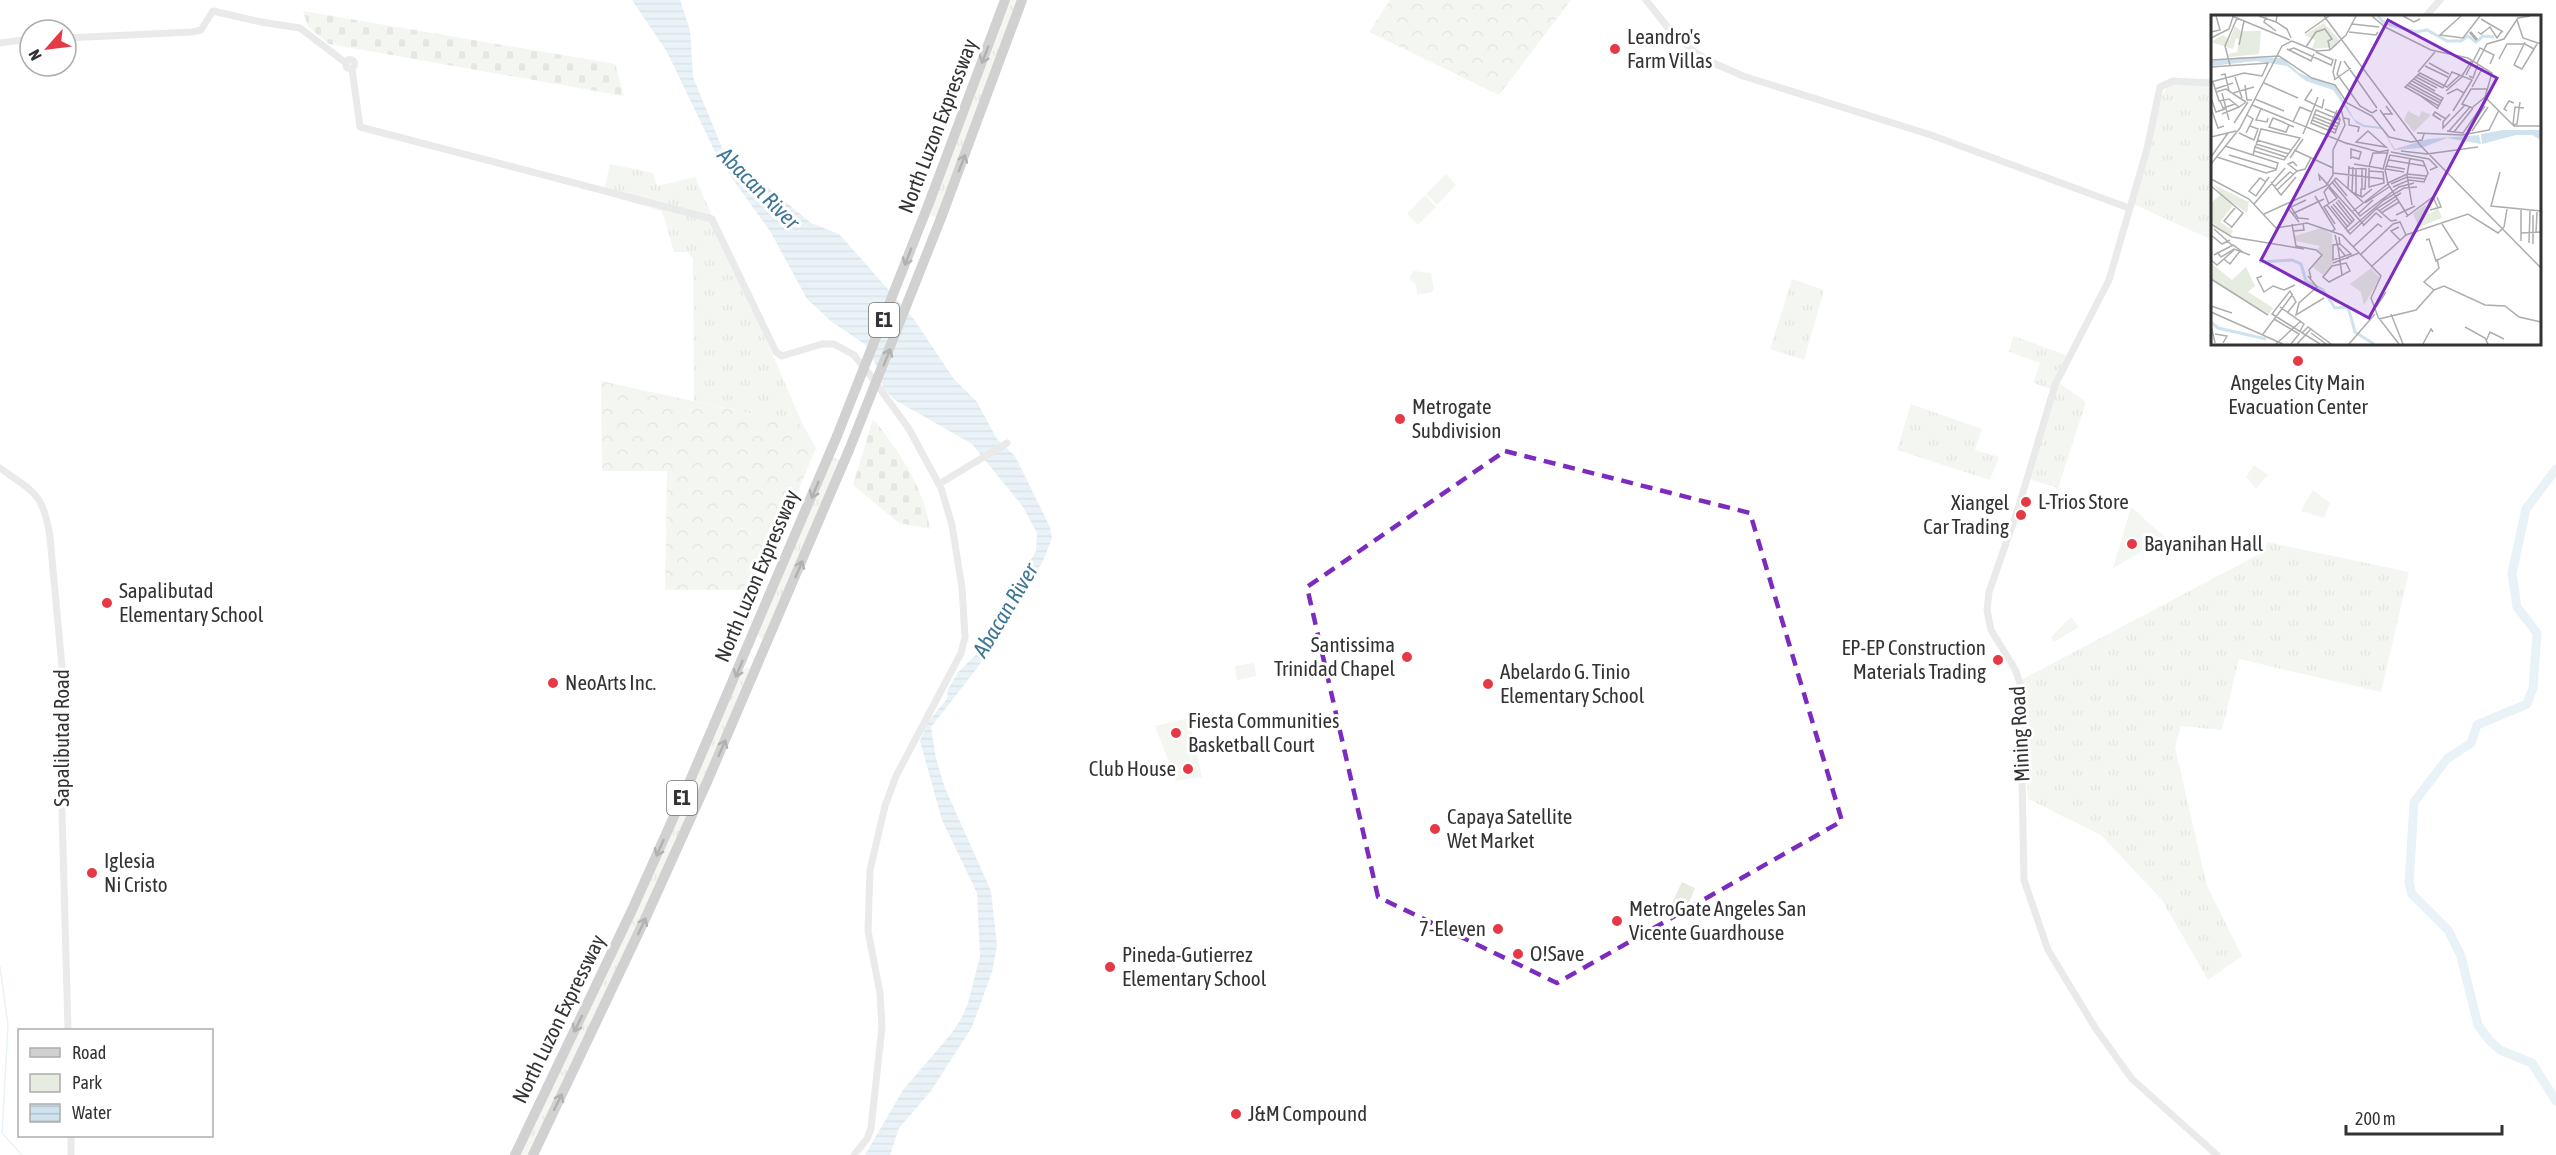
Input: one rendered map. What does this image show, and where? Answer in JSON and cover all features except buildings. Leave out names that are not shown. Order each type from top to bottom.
[{"type":"highway","name":"North Luzon Expressway","points":[[515,1155],[632,910],[697,766],[837,436],[1005,0]]},
{"type":"highway","name":"North Luzon Expressway","points":[[533,1155],[703,792],[849,450],[941,218],[1022,0]]},
{"type":"street","points":[[1646,0],[1669,29],[1696,52],[1734,72],[1931,135],[2129,208]]},
{"type":"street","points":[[2427,15],[2440,0]]},
{"type":"street","points":[[78,37],[192,32],[201,30],[213,10],[266,23],[300,28],[346,63],[349,60],[353,61],[355,65],[352,69],[360,127],[712,219],[776,352],[782,356],[816,346],[834,344],[854,355],[909,429],[942,482],[958,557],[965,637],[954,668],[917,731],[896,776],[877,835],[870,870],[868,931],[880,993],[882,1027],[871,1128],[854,1155]]},
{"type":"street","points":[[0,43],[18,41]]},
{"type":"street","name":"Mining Road","points":[[2211,83],[2173,81],[2160,87],[2147,149],[2109,280],[2055,385],[2018,509],[1991,586],[1987,610],[1994,637],[2015,669],[2020,683],[2024,880],[2048,950],[2096,1029],[2132,1079],[2217,1155]]},
{"type":"street","points":[[942,482],[1006,444]]},
{"type":"street","name":"Sapalibutad Road","points":[[0,468],[39,498],[46,516],[50,537],[62,667],[61,797],[68,1029]]},
{"type":"street","points":[[71,1137],[71,1155]]},
{"type":"highlighted area","points":[[1505,451],[1750,513],[1842,821],[1557,983],[1378,897],[1307,587]]},
{"type":"green space","points":[[1008,0],[1018,0],[938,218],[929,215]]},
{"type":"green space","points":[[1390,0],[1571,0],[1499,95],[1369,32]]},
{"type":"green space","points":[[303,11],[615,64],[624,96],[329,44],[308,27]]},
{"type":"green space","points":[[2176,84],[2211,86],[2211,240],[2133,204],[2160,98],[2168,86]]},
{"type":"green space","points":[[610,164],[653,173],[657,186],[695,177],[803,425],[694,401],[693,259],[688,252],[674,252],[662,211],[603,194]]},
{"type":"green space","points":[[1446,174],[1456,185],[1437,205],[1426,194]]},
{"type":"green space","points":[[1425,195],[1436,207],[1418,225],[1407,214]]},
{"type":"green space","points":[[1413,271],[1431,273],[1434,289],[1432,292],[1417,295],[1416,285],[1409,278]]},
{"type":"green space","points":[[1792,279],[1824,290],[1804,360],[1770,349]]},
{"type":"green space","points":[[2013,336],[2066,355],[2051,389],[2033,383],[2040,363],[2009,352]]},
{"type":"green space","points":[[601,381],[803,425],[816,448],[757,590],[665,590],[667,471],[602,471]]},
{"type":"green space","points":[[2058,382],[2086,402],[2058,488],[2029,479]]},
{"type":"green space","points":[[1911,404],[1982,429],[1975,450],[1999,457],[1990,480],[1897,450]]},
{"type":"green space","points":[[873,419],[909,470],[922,499],[930,529],[899,523],[853,485]]},
{"type":"green space","points":[[833,457],[841,461],[762,640],[758,634]]},
{"type":"green space","points":[[2254,465],[2268,475],[2256,489],[2246,477]]},
{"type":"green space","points":[[2313,490],[2330,503],[2324,518],[2301,511]]},
{"type":"green space","points":[[2131,507],[2166,538],[2113,568]]},
{"type":"green space","points":[[2267,542],[2409,572],[2381,692],[2239,659],[2222,730],[2181,726],[2175,747],[2207,886],[2242,956],[2208,980],[2162,900],[2101,835],[2028,799],[2021,680],[2265,551]]},
{"type":"green space","points":[[2071,617],[2079,627],[2054,642],[2051,637]]},
{"type":"green space","points":[[1254,663],[1256,676],[1237,680],[1235,666]]},
{"type":"green space","points":[[750,668],[694,805],[530,1155],[519,1155],[743,670]]},
{"type":"green space","points":[[1189,718],[1202,777],[1176,781],[1155,726]]},
{"type":"green space","points":[[1682,882],[1695,888],[1686,910],[1672,903]]},
{"type":"water","name":"Abacan River","points":[[632,0],[680,0],[690,30],[693,77],[723,150],[811,223],[839,234],[913,318],[954,379],[977,402],[997,439],[1015,456],[1050,527],[1052,538],[1043,561],[978,667],[931,727],[936,759],[945,788],[991,891],[997,946],[992,972],[972,1027],[931,1091],[899,1128],[890,1155],[865,1155],[903,1090],[961,1019],[968,1003],[980,956],[977,893],[942,820],[920,741],[928,722],[947,699],[948,689],[959,671],[983,648],[995,620],[1036,551],[1037,533],[1023,507],[972,444],[895,400],[884,389],[866,345],[832,322],[807,299],[770,231],[719,160],[667,52]]},
{"type":"waterway","points":[[2556,469],[2526,509],[2512,573],[2517,607],[2537,633],[2533,688],[2527,704],[2477,725],[2471,743],[2447,759],[2414,802],[2409,883],[2412,894],[2448,930],[2461,956],[2478,1025],[2500,1050],[2532,1063],[2556,1101]]},
{"type":"waterway","points":[[0,967],[8,1025],[2,1133],[22,1155]]},
{"type":"place","name":"Leandro's Farm Villas","points":[[1615,49]]},
{"type":"place","name":"Angeles City Main Evacuation Center","points":[[2298,361]]},
{"type":"place","name":"Metrogate Subdivision","points":[[1400,419]]},
{"type":"place","name":"L-Trios Store","points":[[2026,502]]},
{"type":"place","name":"Xiangel Car Trading","points":[[2021,515]]},
{"type":"place","name":"Bayanihan Hall","points":[[2132,544]]},
{"type":"place","name":"Sapalibutad Elementary School","points":[[107,603]]},
{"type":"place","name":"Santissima Trinidad Chapel","points":[[1407,657]]},
{"type":"place","name":"EP-EP Construction Materials Trading","points":[[1998,660]]},
{"type":"place","name":"NeoArts Inc.","points":[[553,683]]},
{"type":"place","name":"Abelardo G. Tinio Elementary School","points":[[1488,684]]},
{"type":"place","name":"Fiesta Communities Basketball Court","points":[[1176,733]]},
{"type":"place","name":"Club House","points":[[1188,769]]},
{"type":"place","name":"Capaya Satellite Wet Market","points":[[1435,829]]},
{"type":"place","name":"Iglesia Ni Cristo","points":[[92,873]]},
{"type":"place","name":"MetroGate Angeles San Vicente Guardhouse","points":[[1617,921]]},
{"type":"place","name":"7-Eleven","points":[[1498,929]]},
{"type":"place","name":"O!Save","points":[[1518,954]]},
{"type":"place","name":"Pineda-Gutierrez Elementary School","points":[[1110,967]]},
{"type":"place","name":"J&M Compound","points":[[1236,1114]]}]
